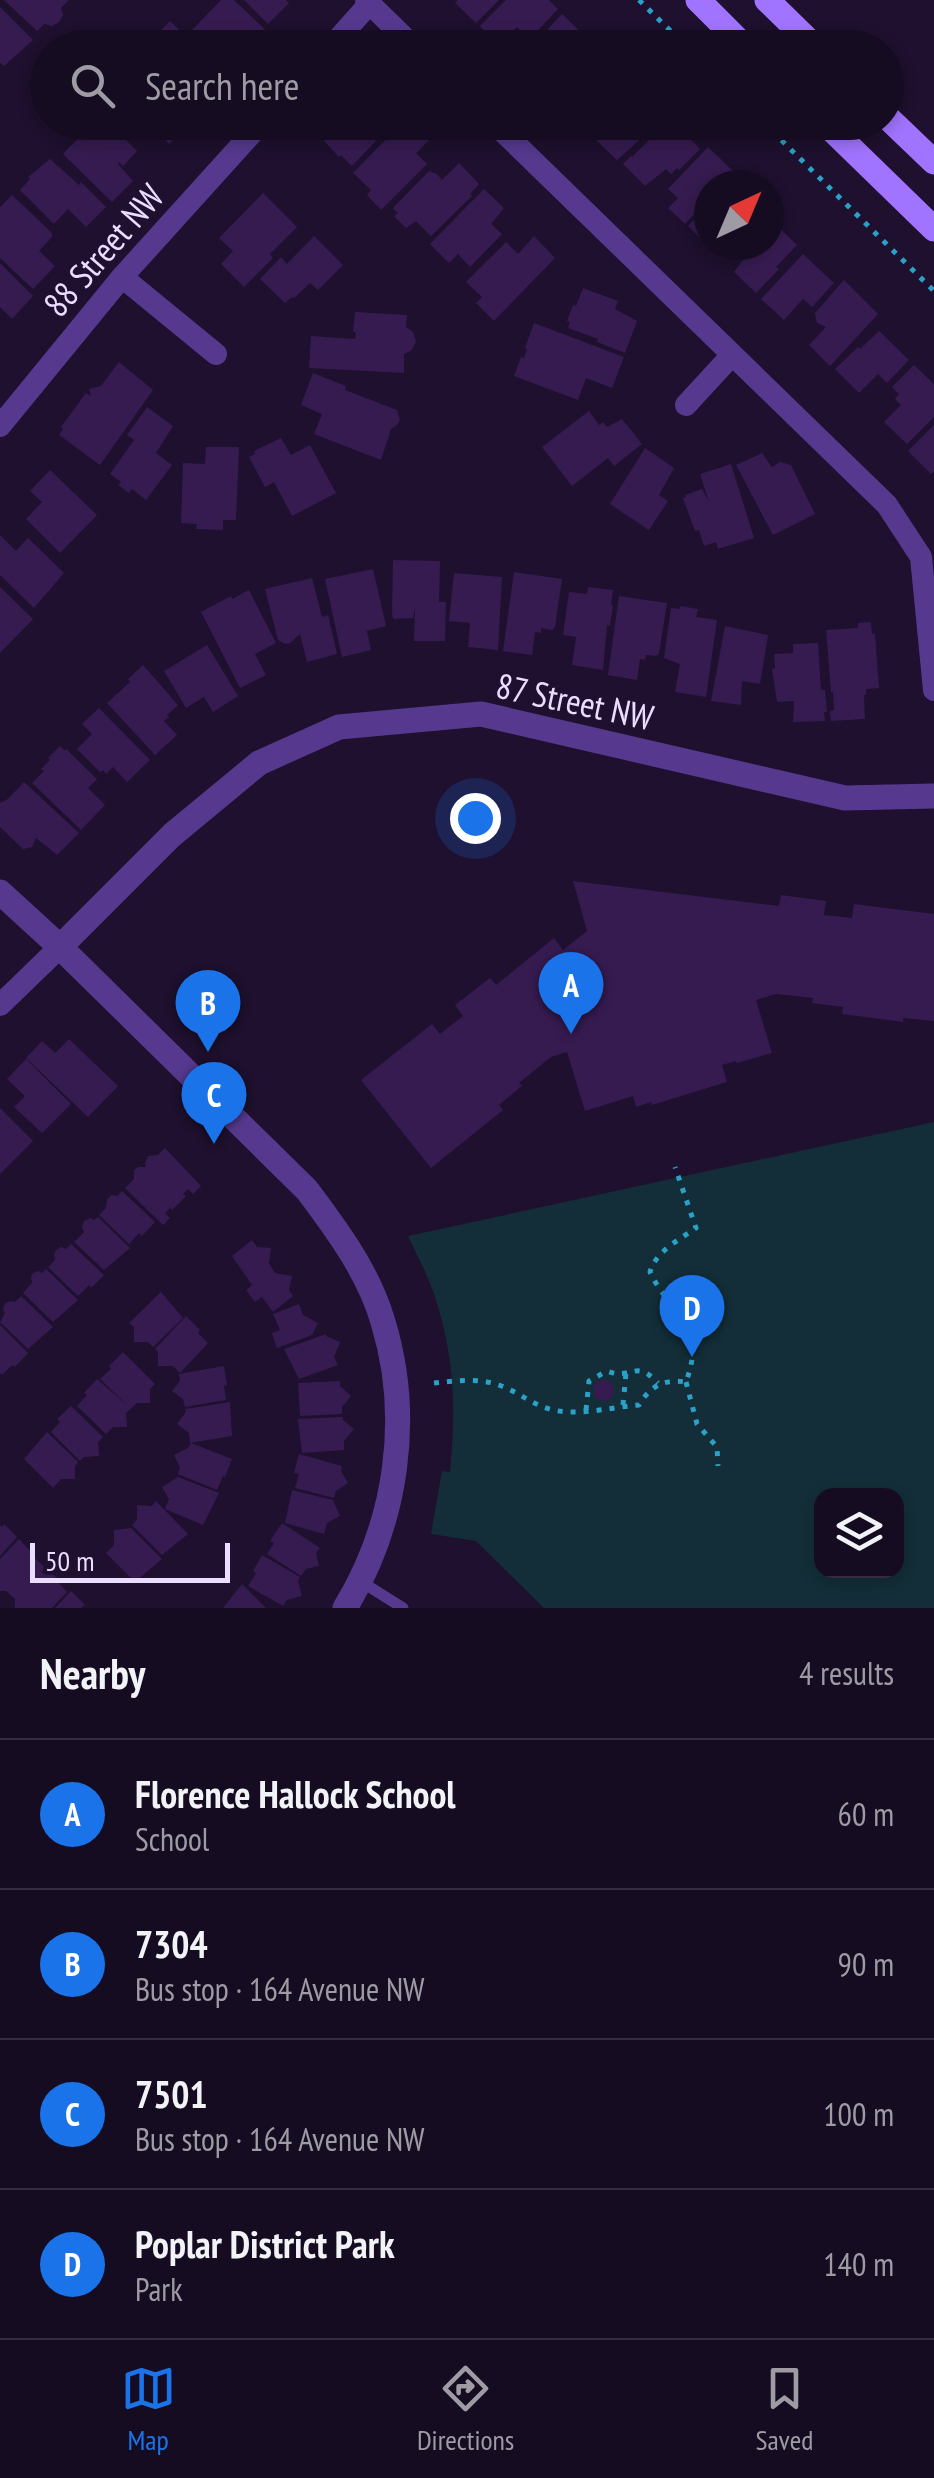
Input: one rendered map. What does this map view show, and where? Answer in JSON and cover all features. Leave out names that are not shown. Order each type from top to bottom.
[{"type":"main road","points":[[698,0],[728,30]]},
{"type":"main road","points":[[767,0],[798,30]]},
{"type":"main road","points":[[904,133],[934,162]]},
{"type":"main road","points":[[842,140],[934,230]]},
{"type":"street","points":[[345,30],[368,2],[397,30]]},
{"type":"street","name":"88 Street NW","points":[[0,426],[122,278],[246,140]]},
{"type":"street","points":[[511,140],[886,505],[921,557],[934,690]]},
{"type":"street","points":[[122,278],[216,354]]},
{"type":"street","points":[[686,405],[732,355]]},
{"type":"street","name":"87 Street NW","points":[[0,1005],[172,835],[259,763],[340,728],[481,714],[845,798],[934,796]]},
{"type":"street","points":[[0,892],[307,1190],[364,1275],[383,1319],[392,1357],[398,1437],[393,1484],[380,1534],[345,1608]]},
{"type":"lane","points":[[360,1581],[403,1608]]},
{"type":"path","points":[[639,0],[670,30]]},
{"type":"path","points":[[782,140],[934,292]]},
{"type":"path","points":[[675,1167],[696,1228],[658,1256],[650,1272],[690,1329],[695,1354],[686,1382],[697,1424],[717,1447],[718,1466]]},
{"type":"path","points":[[690,1329],[715,1310]]},
{"type":"path","points":[[586,1410],[588,1381],[607,1372],[646,1371],[658,1384]]},
{"type":"path","points":[[623,1406],[626,1373]]},
{"type":"path","points":[[434,1383],[485,1381],[534,1404],[567,1412],[639,1405],[658,1384],[686,1382]]},
{"type":"shaded area","points":[[934,1122],[934,1608],[544,1608],[476,1541],[431,1534],[442,1471],[450,1472],[453,1426],[446,1339],[428,1279],[408,1236]]},
{"type":"building","points":[[4,0],[69,0],[61,8],[59,22],[52,26],[44,24],[36,30]]},
{"type":"building","points":[[221,0],[234,0],[266,30],[192,30]]},
{"type":"building","points":[[244,0],[286,0],[289,3],[268,24]]},
{"type":"building","points":[[499,0],[476,23],[455,3]]},
{"type":"building","points":[[506,0],[549,0],[558,9],[538,30],[484,30],[480,26]]},
{"type":"building","points":[[0,7],[30,37],[30,43],[4,66],[0,63]]},
{"type":"building","points":[[562,14],[579,30],[547,30]]},
{"type":"building","points":[[170,21],[179,30],[161,30]]},
{"type":"building","points":[[77,140],[126,140],[137,151],[123,166],[118,164],[133,181],[112,202],[63,154]]},
{"type":"building","points":[[323,140],[377,140],[352,166]]},
{"type":"building","points":[[385,140],[429,140],[416,153],[427,164],[381,210],[367,195],[371,190],[353,173]]},
{"type":"building","points":[[596,140],[639,140],[617,160]]},
{"type":"building","points":[[649,140],[691,140],[700,149],[679,170],[671,174],[666,169],[645,186],[623,164]]},
{"type":"building","points":[[708,147],[732,170],[694,170],[694,215],[685,224],[668,208],[678,198],[668,189]]},
{"type":"building","points":[[50,159],[106,207],[86,227],[68,209],[54,224],[20,190],[28,177]]},
{"type":"building","points":[[459,163],[479,184],[431,236],[416,221],[406,228],[394,216],[398,213],[393,208],[429,171],[442,180]]},
{"type":"building","points":[[484,189],[504,208],[491,224],[502,234],[470,267],[458,254],[449,263],[430,244]]},
{"type":"building","points":[[263,193],[297,227],[244,287],[221,264],[233,251],[219,238]]},
{"type":"building","points":[[12,195],[52,233],[39,251],[55,266],[33,289],[0,258],[0,207]]},
{"type":"building","points":[[784,232],[797,245],[784,259]]},
{"type":"building","points":[[314,236],[343,265],[318,290],[310,283],[285,303],[260,279],[281,257],[287,264]]},
{"type":"building","points":[[534,236],[555,258],[494,321],[476,303],[482,297],[466,282],[506,242],[518,254]]},
{"type":"building","points":[[803,254],[834,283],[812,307],[803,299],[784,320],[761,299]]},
{"type":"building","points":[[743,260],[783,260],[756,293],[734,272]]},
{"type":"building","points":[[0,263],[33,296],[12,319],[0,307]]},
{"type":"building","points":[[844,280],[878,314],[830,366],[809,345],[826,327],[817,323],[815,313]]},
{"type":"building","points":[[583,288],[618,301],[615,309],[637,321],[625,353],[568,328],[573,305],[576,306]]},
{"type":"building","points":[[355,312],[407,315],[406,327],[416,341],[412,350],[404,354],[404,373],[309,368],[311,336],[355,339]]},
{"type":"building","points":[[534,323],[624,357],[612,388],[586,378],[578,400],[514,376],[521,357],[524,358]]},
{"type":"building","points":[[879,331],[909,360],[887,383],[878,374],[859,393],[835,369]]},
{"type":"building","points":[[119,362],[153,390],[100,465],[59,435],[86,393],[91,396],[89,389],[101,386]]},
{"type":"building","points":[[914,365],[934,384],[934,417],[907,444],[884,422],[901,405],[895,399],[899,394],[892,387]]},
{"type":"building","points":[[313,373],[397,410],[400,420],[391,429],[381,460],[314,434],[322,414],[301,405]]},
{"type":"building","points":[[147,407],[173,426],[156,453],[172,465],[146,500],[132,489],[129,493],[110,474],[134,440],[127,435]]},
{"type":"building","points":[[589,411],[599,425],[603,422],[607,427],[622,419],[642,444],[614,466],[608,458],[572,486],[542,447]]},
{"type":"building","points":[[934,425],[934,471],[931,474],[908,451]]},
{"type":"building","points":[[281,438],[291,455],[310,445],[336,493],[292,516],[274,482],[265,487],[249,457]]},
{"type":"building","points":[[206,447],[239,447],[236,520],[223,520],[223,530],[196,529],[197,524],[181,523],[183,463],[205,464]]},
{"type":"building","points":[[645,448],[674,468],[659,495],[668,501],[649,530],[610,504]]},
{"type":"building","points":[[762,453],[772,467],[780,462],[791,465],[815,514],[773,535],[736,465]]},
{"type":"building","points":[[731,464],[754,538],[718,549],[716,542],[704,546],[683,498],[702,489],[709,502],[700,474]]},
{"type":"building","points":[[50,470],[97,515],[60,553],[26,519],[42,502],[30,491]]},
{"type":"building","points":[[0,535],[16,551],[28,538],[64,573],[34,608],[0,575]]},
{"type":"building","points":[[393,560],[440,561],[439,602],[446,602],[445,641],[414,641],[415,607],[413,618],[392,616]]},
{"type":"building","points":[[373,569],[386,626],[367,631],[371,650],[342,657],[325,579]]},
{"type":"building","points":[[514,572],[562,579],[555,627],[535,632],[532,655],[503,651]]},
{"type":"building","points":[[454,573],[502,577],[498,650],[468,647],[470,623],[449,621]]},
{"type":"building","points":[[312,578],[322,617],[328,615],[337,654],[307,662],[300,634],[290,643],[278,640],[265,589]]},
{"type":"building","points":[[0,587],[33,619],[0,653]]},
{"type":"building","points":[[588,587],[613,590],[603,670],[572,665],[576,637],[563,635],[569,592],[587,594]]},
{"type":"building","points":[[249,590],[276,643],[255,654],[266,675],[240,688],[201,612]]},
{"type":"building","points":[[619,596],[667,603],[659,653],[640,659],[637,680],[608,675]]},
{"type":"building","points":[[671,608],[698,609],[696,617],[717,620],[706,697],[675,692],[680,664],[664,658]]},
{"type":"building","points":[[871,622],[879,688],[866,689],[865,719],[831,721],[830,711],[834,710],[826,630],[858,628],[858,623]]},
{"type":"building","points":[[725,626],[768,635],[760,684],[742,681],[741,705],[711,701]]},
{"type":"building","points":[[818,643],[825,721],[793,722],[794,701],[777,702],[774,654],[793,653],[793,644]]},
{"type":"building","points":[[207,645],[238,696],[213,712],[204,697],[186,708],[164,671]]},
{"type":"building","points":[[143,665],[178,705],[164,721],[177,735],[155,755],[107,703]]},
{"type":"building","points":[[99,708],[150,760],[127,782],[113,767],[106,774],[100,772],[77,749],[92,734],[82,724]]},
{"type":"building","points":[[60,746],[97,779],[88,788],[105,805],[81,830],[32,783]]},
{"type":"building","points":[[24,782],[79,833],[57,855],[36,838],[32,847],[23,849],[0,827],[0,803]]},
{"type":"building","points":[[573,881],[779,906],[781,895],[826,901],[824,915],[852,918],[854,904],[934,914],[934,1021],[903,1018],[903,1022],[842,1014],[843,1007],[812,1003],[813,998],[776,994],[756,1000],[772,1053],[722,1065],[727,1082],[636,1107],[633,1096],[585,1111],[567,1052],[551,1057],[519,1083],[522,1086],[499,1105],[503,1110],[431,1168],[361,1080],[432,1024],[440,1034],[463,1016],[455,1005],[490,978],[496,985],[554,938],[563,950],[587,931]]},
{"type":"building","points":[[69,1039],[118,1086],[88,1117],[26,1058],[42,1041],[55,1053]]},
{"type":"building","points":[[26,1059],[71,1104],[42,1133],[14,1107],[25,1096],[7,1079]]},
{"type":"building","points":[[0,1108],[33,1141],[0,1174]]},
{"type":"building","points":[[165,1148],[201,1186],[193,1194],[188,1189],[183,1194],[186,1196],[165,1213],[170,1218],[163,1225],[125,1188],[134,1179],[134,1170],[146,1167],[148,1156],[158,1155]]},
{"type":"building","points":[[122,1191],[155,1222],[129,1244],[99,1215],[106,1208],[107,1199]]},
{"type":"building","points":[[98,1217],[130,1248],[104,1270],[74,1242],[84,1232],[84,1221]]},
{"type":"building","points":[[252,1240],[257,1247],[271,1248],[269,1263],[275,1273],[292,1276],[289,1290],[293,1296],[273,1312],[262,1297],[255,1302],[246,1290],[252,1285],[232,1256]]},
{"type":"building","points":[[71,1244],[104,1275],[78,1296],[48,1267],[55,1260],[56,1250]]},
{"type":"building","points":[[46,1269],[78,1300],[53,1322],[23,1293],[32,1283],[33,1273]]},
{"type":"building","points":[[161,1292],[183,1318],[153,1347],[148,1342],[134,1342],[134,1327],[129,1323]]},
{"type":"building","points":[[21,1296],[53,1327],[28,1349],[0,1322],[5,1303],[15,1302]]},
{"type":"building","points":[[299,1304],[303,1315],[318,1323],[312,1335],[277,1348],[272,1333],[280,1330],[273,1314]]},
{"type":"building","points":[[186,1316],[208,1343],[180,1373],[173,1366],[158,1366],[155,1349]]},
{"type":"building","points":[[0,1325],[28,1353],[2,1375],[0,1373]]},
{"type":"building","points":[[326,1334],[340,1342],[334,1357],[338,1365],[299,1379],[284,1349]]},
{"type":"building","points":[[123,1352],[155,1384],[150,1389],[150,1403],[137,1403],[126,1413],[127,1427],[113,1427],[106,1434],[77,1406],[97,1379],[128,1406],[100,1379]]},
{"type":"building","points":[[224,1366],[226,1400],[185,1407],[183,1399],[172,1391],[180,1381],[179,1374]]},
{"type":"building","points":[[603,1379],[613,1384],[614,1396],[604,1402],[594,1396],[594,1384]]},
{"type":"building","points":[[340,1381],[351,1396],[342,1407],[342,1414],[300,1416],[298,1383]]},
{"type":"building","points":[[230,1402],[232,1436],[190,1443],[189,1433],[177,1424],[185,1409]]},
{"type":"building","points":[[71,1406],[103,1437],[98,1442],[99,1456],[80,1461],[51,1432],[60,1422],[57,1419]]},
{"type":"building","points":[[343,1417],[354,1429],[344,1441],[344,1450],[302,1453],[298,1419]]},
{"type":"building","points":[[47,1432],[78,1462],[75,1479],[61,1479],[53,1488],[24,1459]]},
{"type":"building","points":[[191,1443],[232,1459],[217,1490],[178,1474],[180,1468],[174,1455]]},
{"type":"building","points":[[299,1454],[342,1466],[348,1483],[336,1491],[334,1498],[295,1488]]},
{"type":"building","points":[[178,1477],[219,1493],[203,1525],[165,1509],[169,1499],[162,1487]]},
{"type":"building","points":[[292,1490],[333,1500],[340,1516],[327,1523],[324,1534],[285,1523]]},
{"type":"building","points":[[156,1501],[188,1534],[162,1555],[132,1525],[137,1520],[137,1505],[152,1506]]},
{"type":"building","points":[[282,1523],[320,1548],[316,1553],[319,1566],[306,1569],[301,1576],[267,1554]]},
{"type":"building","points":[[4,1524],[17,1537],[0,1556],[0,1525]]},
{"type":"building","points":[[131,1528],[162,1559],[135,1582],[106,1553],[114,1545],[114,1530]]},
{"type":"building","points":[[19,1539],[67,1592],[52,1608],[15,1608],[15,1599],[0,1591],[0,1559]]},
{"type":"building","points":[[262,1555],[300,1577],[302,1596],[287,1600],[283,1606],[248,1586]]},
{"type":"building","points":[[242,1584],[266,1608],[223,1608]]},
{"type":"building","points":[[71,1591],[85,1605],[55,1608]]},
{"type":"place","name":"Florence Hallock School","points":[[571,1034]]},
{"type":"place","name":"7304","points":[[208,1052]]},
{"type":"place","name":"7501","points":[[214,1144]]},
{"type":"place","name":"Poplar District Park","points":[[692,1357]]}]
